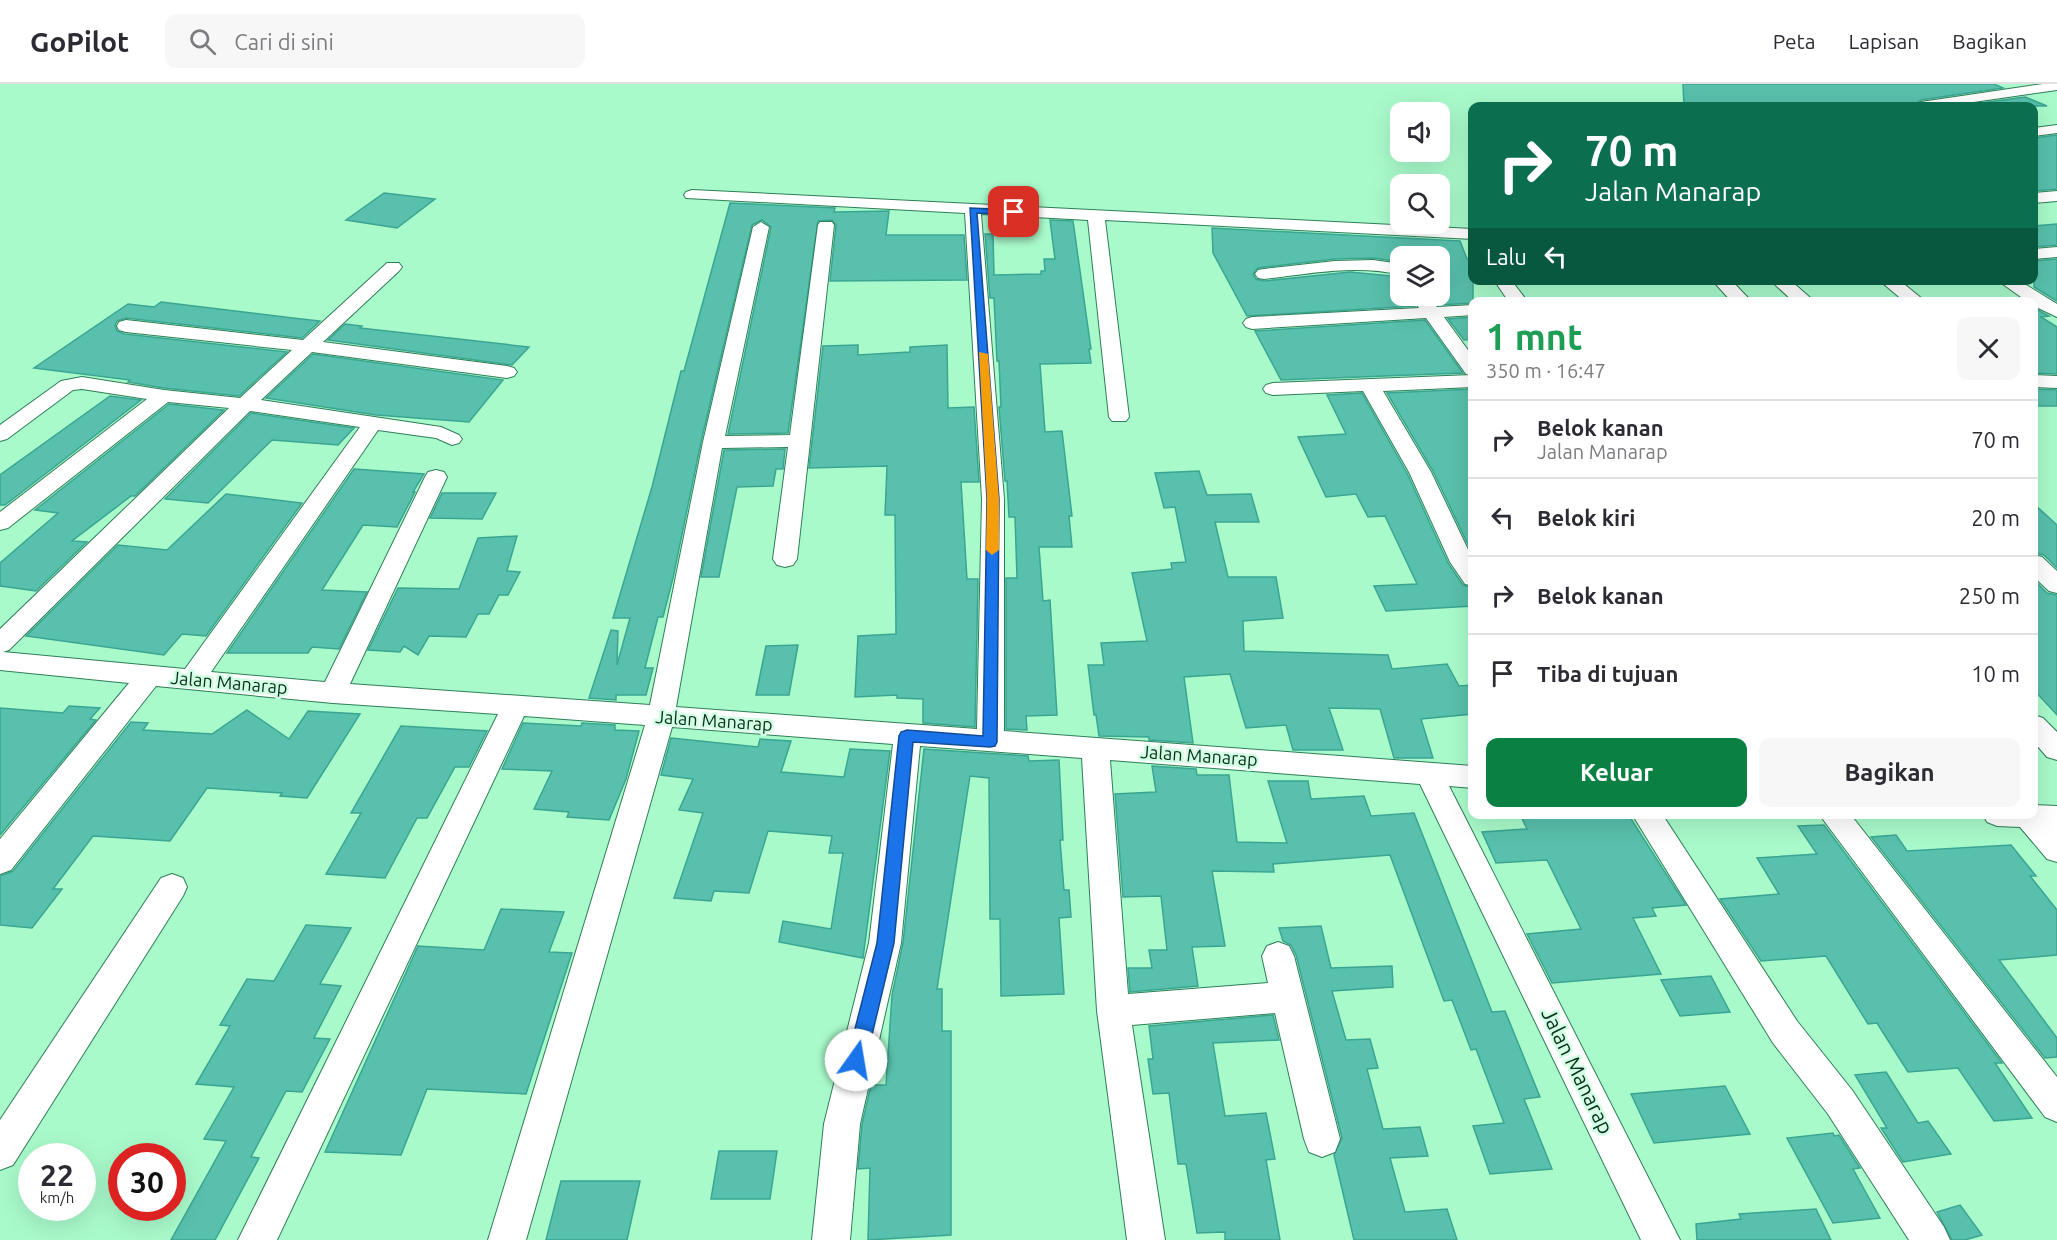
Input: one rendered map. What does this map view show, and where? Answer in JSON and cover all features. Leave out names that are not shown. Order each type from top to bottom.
[{"type":"street","points":[[1948,102],[2057,86]]},
{"type":"street","points":[[2038,131],[2057,129]]},
{"type":"street","points":[[692,195],[1468,234]]},
{"type":"street","points":[[2038,198],[2057,196]]},
{"type":"street","points":[[973,210],[993,499],[990,742]]},
{"type":"street","points":[[1096,216],[1119,417]]},
{"type":"street","points":[[785,559],[826,225]]},
{"type":"street","points":[[507,1240],[661,717],[713,441],[761,226]]},
{"type":"street","points":[[2038,254],[2057,252]]},
{"type":"street","points":[[1264,274],[1359,265],[1390,266]]},
{"type":"street","points":[[4,662],[245,404],[393,267]]},
{"type":"street","points":[[1506,285],[1515,297]]},
{"type":"street","points":[[1725,285],[1738,297]]},
{"type":"street","points":[[1784,285],[1800,297]]},
{"type":"street","points":[[1894,285],[1910,297]]},
{"type":"street","points":[[2012,285],[2030,297]]},
{"type":"street","points":[[2038,301],[2057,312]]},
{"type":"street","points":[[1426,306],[1468,363]]},
{"type":"street","points":[[1252,323],[1468,310]]},
{"type":"street","points":[[126,326],[309,346],[507,372]]},
{"type":"street","points":[[1273,389],[1468,381]]},
{"type":"street","points":[[2038,381],[2057,382]]},
{"type":"street","points":[[0,435],[68,385],[82,383],[441,433],[452,439]]},
{"type":"street","points":[[1370,386],[1420,471],[1468,571]]},
{"type":"street","points":[[0,523],[164,396]]},
{"type":"street","points":[[191,680],[373,423]]},
{"type":"street","points":[[713,441],[799,441]]},
{"type":"street","points":[[333,693],[436,477]]},
{"type":"street","points":[[2038,567],[2057,585]]},
{"type":"street","name":"Jalan Manarap","points":[[4,662],[333,693],[1468,777]]},
{"type":"street","points":[[0,861],[149,676]]},
{"type":"street","points":[[257,1240],[516,705]]},
{"type":"street","points":[[2038,729],[2057,749]]},
{"type":"street","points":[[831,1240],[842,1124],[885,943],[907,736]]},
{"type":"street","points":[[1095,749],[1113,1011],[1146,1240]]},
{"type":"street","name":"Jalan Manarap","points":[[1429,774],[1661,1240]]},
{"type":"street","points":[[2038,817],[2057,818]]},
{"type":"street","points":[[1649,819],[1785,1032],[1840,1102],[1931,1240]]},
{"type":"street","points":[[1837,819],[2057,1105]]},
{"type":"street","points":[[2031,819],[2057,850]]},
{"type":"street","points":[[0,1152],[172,887]]},
{"type":"street","points":[[1278,956],[1322,1140]]},
{"type":"street","points":[[1113,1011],[1288,997]]},
{"type":"building","points":[[1683,84],[1994,84],[2003,88],[1918,102],[1684,102]]},
{"type":"building","points":[[2025,97],[2037,102],[1988,102]]},
{"type":"building","points":[[2057,135],[2057,189],[2038,191],[2038,137]]},
{"type":"building","points":[[384,193],[435,199],[397,228],[346,220]]},
{"type":"building","points":[[730,203],[835,208],[834,212],[889,211],[886,235],[964,235],[967,280],[830,281],[836,225],[832,220],[818,221],[788,433],[728,434],[771,227],[762,220],[752,225],[701,442],[673,578],[663,617],[658,617],[645,668],[653,668],[646,695],[616,695],[616,700],[589,698],[611,630],[618,631],[617,665],[630,618],[613,618],[652,487],[681,371],[684,371]]},
{"type":"building","points":[[1050,220],[1073,221],[1091,363],[1040,364],[1045,432],[1062,431],[1072,516],[1069,516],[1072,547],[1039,547],[1043,601],[1050,600],[1057,715],[1026,716],[1027,730],[1006,729],[1006,578],[1017,578],[1015,517],[1009,517],[1007,481],[1005,481],[994,298],[990,298],[985,234],[993,234],[994,275],[1041,274],[1041,271],[1045,271],[1044,259],[1055,259]]},
{"type":"building","points":[[2057,224],[2057,245],[2038,247],[2038,226]]},
{"type":"building","points":[[1212,228],[1460,241],[1468,259],[1468,285],[1473,285],[1473,297],[1468,297],[1468,303],[1450,304],[1450,246],[1390,246],[1390,260],[1373,258],[1335,259],[1258,268],[1253,274],[1256,279],[1264,281],[1350,272],[1390,276],[1390,306],[1415,306],[1247,316],[1213,253]]},
{"type":"building","points":[[2057,259],[2057,301],[2034,287],[2038,285],[2038,261]]},
{"type":"building","points":[[161,302],[320,321],[302,338],[126,318],[117,321],[115,325],[117,331],[125,334],[287,352],[239,396],[164,388],[128,382],[130,380],[34,368],[128,304],[154,307]]},
{"type":"building","points":[[2038,310],[2049,316],[2041,317],[2057,327],[2057,374],[2038,373]]},
{"type":"building","points":[[1468,317],[1468,340],[1464,340],[1448,319]]},
{"type":"building","points":[[1425,320],[1463,373],[1281,380],[1255,331]]},
{"type":"building","points":[[345,324],[362,326],[360,328],[529,347],[512,365],[328,340]]},
{"type":"building","points":[[858,345],[858,355],[910,352],[910,347],[947,345],[948,408],[974,407],[979,482],[961,482],[967,579],[978,579],[975,727],[923,723],[923,699],[897,698],[897,695],[855,697],[858,636],[896,634],[895,515],[885,515],[887,466],[809,468],[823,346]]},
{"type":"building","points":[[313,354],[503,380],[469,422],[376,415],[266,398]]},
{"type":"building","points":[[1468,389],[1468,544],[1433,471],[1387,393]]},
{"type":"building","points":[[2038,389],[2057,390],[2057,406],[2038,406]]},
{"type":"building","points":[[1362,393],[1407,473],[1448,563],[1463,585],[1468,586],[1468,606],[1386,611],[1374,586],[1417,584],[1385,516],[1368,517],[1356,494],[1326,497],[1298,437],[1346,434],[1327,395]]},
{"type":"building","points":[[110,396],[141,400],[5,505],[0,505],[0,475]]},
{"type":"building","points":[[169,404],[224,410],[135,496],[131,496],[72,541],[87,542],[36,591],[0,586],[0,563],[58,513],[35,510]]},
{"type":"building","points":[[251,413],[354,428],[338,445],[272,440],[208,503],[165,499]]},
{"type":"building","points":[[785,449],[783,469],[776,469],[773,486],[737,487],[719,577],[701,577],[724,450]]},
{"type":"building","points":[[354,469],[424,474],[397,527],[363,525],[322,590],[367,592],[339,649],[312,647],[308,653],[227,653]]},
{"type":"building","points":[[1199,471],[1207,495],[1251,494],[1259,522],[1215,522],[1228,577],[1276,577],[1283,618],[1243,621],[1244,651],[1388,655],[1392,669],[1447,664],[1459,686],[1468,685],[1468,714],[1421,719],[1433,758],[1394,758],[1380,709],[1329,708],[1343,750],[1293,750],[1286,725],[1246,728],[1230,674],[1184,677],[1193,743],[1149,740],[1149,737],[1099,736],[1088,665],[1104,665],[1101,643],[1147,641],[1132,573],[1172,569],[1171,563],[1186,562],[1175,507],[1164,508],[1155,473]]},
{"type":"building","points":[[442,493],[496,493],[482,519],[430,518]]},
{"type":"building","points":[[226,494],[302,503],[206,636],[182,634],[164,655],[26,636],[118,545],[167,550]]},
{"type":"building","points":[[2038,508],[2057,525],[2057,568],[2044,555],[2038,554]]},
{"type":"building","points":[[517,536],[507,571],[520,572],[508,595],[499,595],[489,614],[478,614],[466,637],[429,636],[418,655],[404,646],[400,652],[368,650],[398,588],[459,589],[478,538]]},
{"type":"building","points":[[2038,584],[2047,593],[2057,595],[2057,715],[2038,694]]},
{"type":"building","points":[[798,645],[789,695],[756,695],[766,646]]},
{"type":"building","points":[[69,706],[100,708],[90,719],[96,720],[0,835],[0,708],[63,713]]},
{"type":"building","points":[[247,710],[289,739],[308,711],[360,714],[307,798],[280,796],[282,793],[207,788],[170,841],[93,836],[53,889],[62,889],[32,928],[0,925],[0,876],[13,871],[131,722],[148,723],[143,730],[212,734]]},
{"type":"building","points":[[523,723],[615,725],[615,730],[639,731],[626,779],[609,820],[567,817],[569,812],[534,809],[552,771],[502,769]]},
{"type":"building","points":[[401,726],[487,731],[469,767],[455,767],[427,818],[417,818],[385,878],[326,874],[361,813],[351,813]]},
{"type":"building","points":[[671,738],[758,747],[760,739],[791,741],[781,772],[844,777],[850,749],[890,751],[863,958],[779,942],[783,921],[831,929],[843,853],[829,853],[832,836],[768,831],[749,893],[714,891],[711,901],[674,898],[703,813],[679,810],[693,779],[661,775]]},
{"type":"building","points":[[924,749],[1028,756],[1029,761],[1059,760],[1063,840],[1060,840],[1064,890],[1069,890],[1071,917],[1059,918],[1064,994],[1001,996],[1000,919],[990,919],[989,778],[970,776],[937,989],[942,989],[942,1031],[951,1031],[951,1235],[868,1240],[870,1168],[858,1169],[862,1124],[871,1085],[886,1085],[892,995],[903,943]]},
{"type":"building","points":[[1152,766],[1196,769],[1197,775],[1229,775],[1237,842],[1287,843],[1268,781],[1308,781],[1311,799],[1364,796],[1371,816],[1414,813],[1492,1012],[1505,1011],[1540,1097],[1524,1099],[1552,1169],[1490,1174],[1473,1126],[1504,1123],[1476,1049],[1471,1050],[1452,1000],[1444,1001],[1390,855],[1273,864],[1274,872],[1212,871],[1225,946],[1192,947],[1198,986],[1130,992],[1128,968],[1152,968],[1149,950],[1167,950],[1161,896],[1123,897],[1115,794],[1156,792]]},
{"type":"building","points":[[1522,819],[1631,819],[1686,905],[1652,908],[1656,916],[1633,918],[1661,974],[1552,983],[1527,934],[1581,929],[1547,860],[1496,863],[1482,832],[1527,829]]},
{"type":"building","points":[[1824,825],[2002,1063],[1995,1063],[2032,1118],[1994,1121],[1958,1068],[1908,1072],[1877,1023],[1868,1024],[1826,956],[1761,961],[1720,899],[1779,894],[1757,858],[1817,854],[1798,826]]},
{"type":"building","points":[[1896,835],[1907,851],[2011,845],[2036,876],[2030,876],[2057,910],[2057,955],[1999,960],[2057,1038],[2057,1057],[2045,1058],[1871,837]]},
{"type":"building","points":[[501,909],[564,912],[549,952],[572,953],[526,1094],[427,1089],[401,1155],[325,1152],[418,946],[484,950]]},
{"type":"building","points":[[306,925],[351,928],[320,984],[341,986],[314,1038],[330,1039],[302,1092],[286,1091],[251,1157],[259,1158],[215,1240],[171,1240],[182,1221],[186,1221],[186,1213],[226,1141],[204,1139],[234,1087],[196,1084],[230,1026],[220,1025],[247,979],[274,981]]},
{"type":"building","points":[[1321,926],[1331,968],[1392,966],[1393,987],[1332,991],[1346,1040],[1370,1039],[1378,1068],[1367,1069],[1383,1129],[1420,1127],[1428,1156],[1390,1158],[1405,1212],[1447,1209],[1457,1240],[1354,1240],[1334,1155],[1342,1138],[1296,955],[1291,945],[1283,941],[1279,928]]},
{"type":"building","points":[[1711,976],[1730,1012],[1680,1016],[1661,980]]},
{"type":"building","points":[[1273,1015],[1279,1040],[1213,1043],[1225,1116],[1266,1113],[1275,1159],[1266,1160],[1280,1240],[1225,1240],[1225,1232],[1197,1233],[1186,1164],[1178,1164],[1169,1093],[1153,1094],[1148,1059],[1153,1059],[1149,1026]]},
{"type":"building","points":[[1886,1072],[1918,1123],[1928,1121],[1951,1154],[1903,1162],[1881,1128],[1887,1128],[1855,1075]]},
{"type":"building","points":[[1725,1086],[1750,1134],[1654,1143],[1631,1094]]},
{"type":"building","points":[[1833,1133],[1834,1136],[1839,1135],[1860,1168],[1853,1169],[1880,1218],[1833,1223],[1787,1138]]},
{"type":"building","points":[[719,1151],[777,1151],[770,1199],[711,1199]]},
{"type":"building","points":[[561,1181],[640,1181],[627,1240],[546,1240]]},
{"type":"building","points":[[1960,1205],[1982,1235],[1965,1240],[1952,1240],[1937,1212]]},
{"type":"building","points":[[1816,1209],[1831,1240],[1697,1240],[1696,1224],[1741,1219],[1739,1214]]},
{"type":"slow traffic","points":[[983,354],[993,499],[992,550]]},
{"type":"route","points":[[856,1060],[885,943],[907,736],[990,742],[993,499],[973,210],[1014,212]]}]
